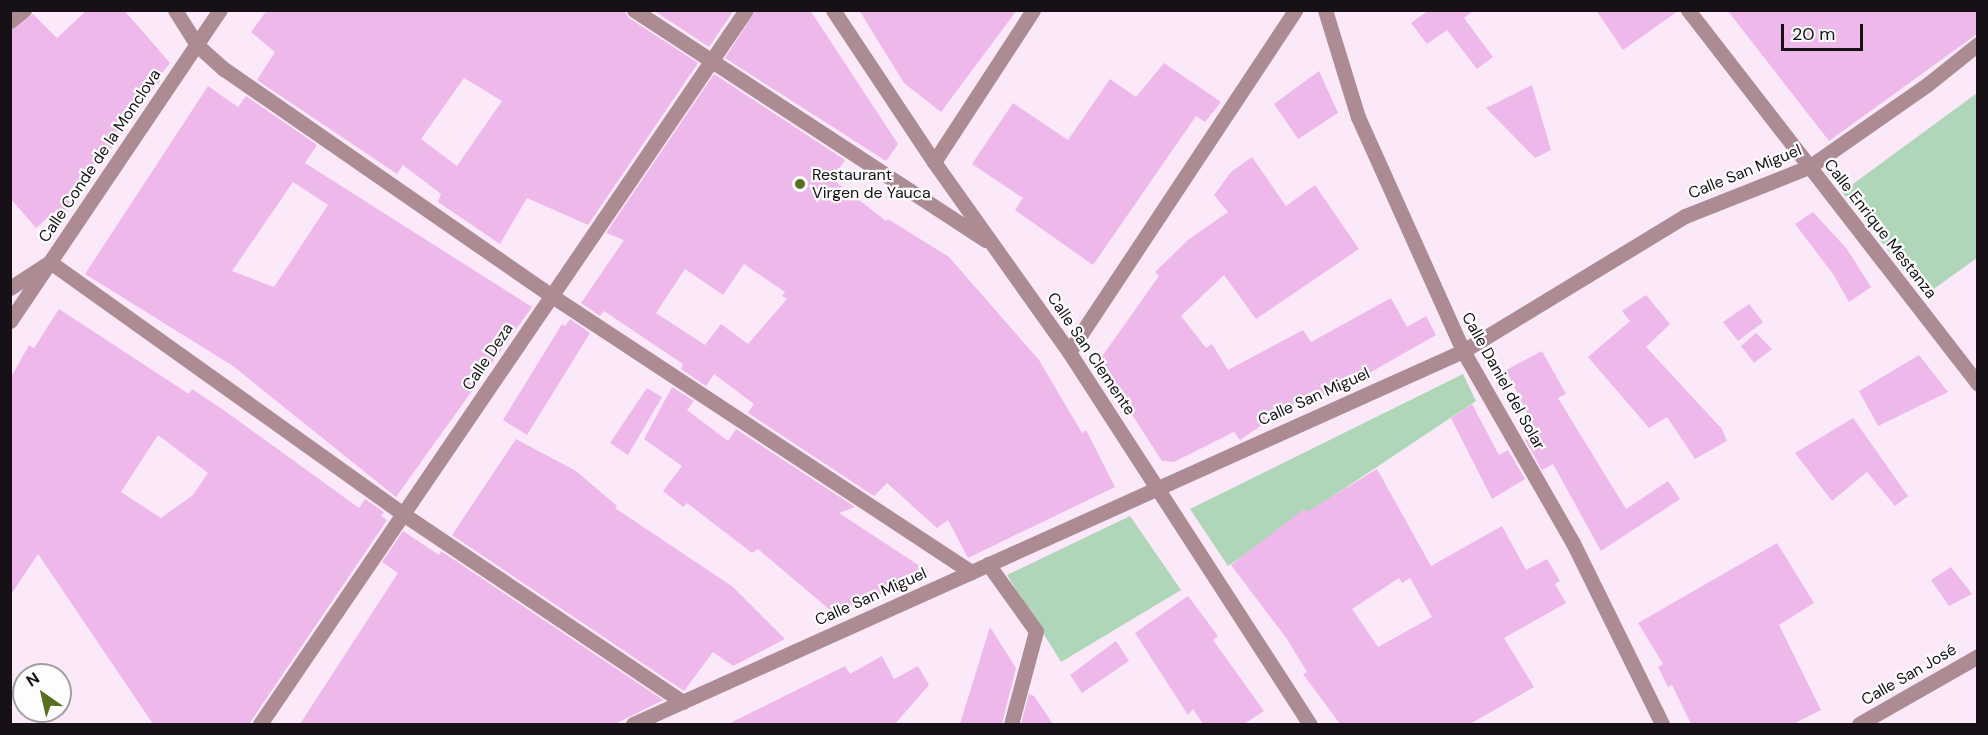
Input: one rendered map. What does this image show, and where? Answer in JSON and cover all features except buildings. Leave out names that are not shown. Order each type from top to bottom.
[{"type":"street","points":[[10,21],[24,10]]},
{"type":"street","points":[[175,10],[197,45],[224,69],[552,296],[971,572]]},
{"type":"street","name":"Calle Conde de la Monclova","points":[[10,321],[220,10]]},
{"type":"street","points":[[634,10],[710,63],[992,244]]},
{"type":"street","name":"Calle Deza","points":[[260,724],[746,10]]},
{"type":"street","name":"Calle San Clemente","points":[[833,10],[934,162],[1069,352],[1310,724]]},
{"type":"street","points":[[934,162],[1033,10]]},
{"type":"street","points":[[1069,352],[1295,10]]},
{"type":"street","name":"Calle Daniel del Solar","points":[[1325,10],[1358,117],[1463,351],[1572,543],[1662,724]]},
{"type":"street","name":"Calle Enrique Mestanza","points":[[1688,10],[1977,384]]},
{"type":"street","name":"Calle San Miguel","points":[[633,724],[1157,486],[1463,351],[1685,216],[1809,167],[1928,84],[1977,44]]},
{"type":"street","points":[[10,288],[50,262],[403,514],[683,702]]},
{"type":"street","points":[[988,564],[1036,631],[1011,724]]},
{"type":"street","name":"Calle San José","points":[[1859,724],[1977,656]]},
{"type":"green space","points":[[1977,93],[1977,258],[1924,296],[1842,192]]},
{"type":"green space","points":[[1463,374],[1476,401],[1228,566],[1190,509]]},
{"type":"green space","points":[[1130,516],[1181,590],[1061,662],[1007,575]]},
{"type":"place","name":"Restaurant Virgen de Yauca","points":[[800,184]]}]
